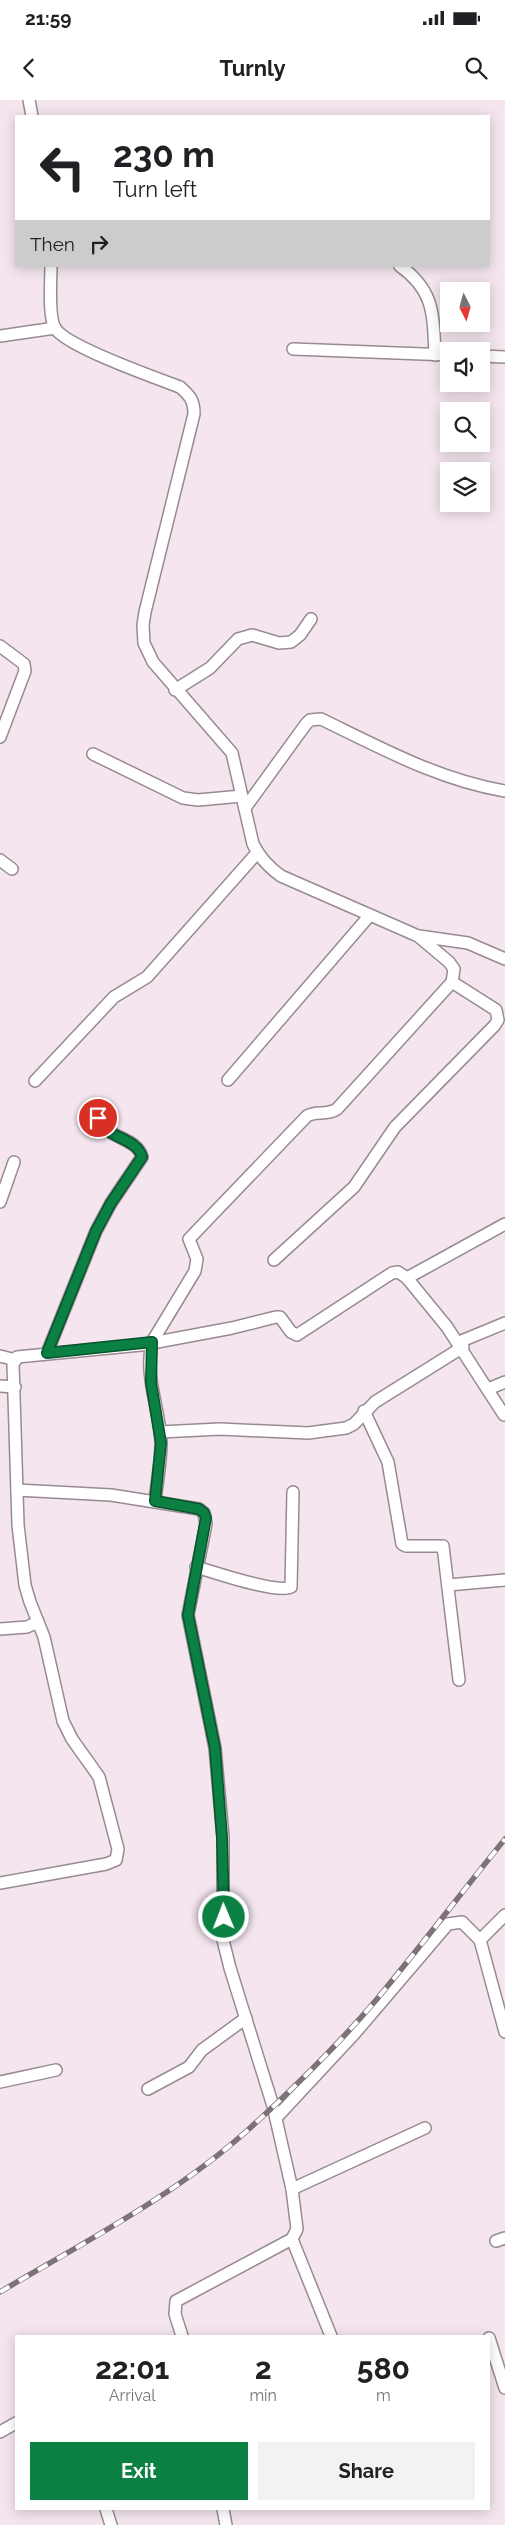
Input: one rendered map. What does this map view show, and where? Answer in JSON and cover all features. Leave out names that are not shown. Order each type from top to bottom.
[{"type":"street","points":[[29,100],[32,115]]},
{"type":"street","points":[[51,267],[55,328],[68,340],[79,346],[180,388],[190,396],[194,404],[194,414],[182,467],[143,625],[144,644],[148,653],[180,696],[232,753],[252,844],[264,862],[281,876],[418,936],[449,962],[454,969],[452,982],[337,1109],[327,1114],[311,1114],[306,1116],[189,1239],[197,1259],[196,1271],[152,1342],[151,1383],[160,1432],[160,1455],[155,1501]]},
{"type":"street","points":[[401,267],[413,278],[430,300],[433,310],[435,354]]},
{"type":"street","points":[[413,278],[416,267]]},
{"type":"street","points":[[0,336],[55,328]]},
{"type":"street","points":[[292,349],[440,354]]},
{"type":"street","points":[[490,356],[505,357]]},
{"type":"street","points":[[180,696],[238,638],[252,635],[279,642],[291,642],[300,635],[311,619]]},
{"type":"street","points":[[0,646],[24,664],[25,671],[0,737]]},
{"type":"street","points":[[245,808],[306,724],[315,718],[321,719],[434,772],[466,784],[505,791]]},
{"type":"street","points":[[93,754],[183,798],[198,800],[242,796]]},
{"type":"street","points":[[35,1081],[114,997],[147,977],[258,853]]},
{"type":"street","points":[[0,860],[12,869]]},
{"type":"street","points":[[228,1080],[370,915]]},
{"type":"street","points":[[418,936],[468,942],[505,959]]},
{"type":"street","points":[[274,1260],[357,1183],[379,1147],[395,1127],[495,1025],[498,1020],[496,1010],[452,982]]},
{"type":"street","points":[[47,1353],[96,1231],[111,1203],[142,1157],[138,1149],[104,1127],[98,1118]]},
{"type":"street","points":[[0,1202],[14,1162]]},
{"type":"street","points":[[407,1278],[505,1224]]},
{"type":"street","points":[[0,1883],[106,1864],[116,1860],[118,1855],[100,1777],[67,1731],[44,1636],[30,1602],[20,1556],[14,1364],[16,1360],[24,1355],[152,1342],[232,1328],[276,1317],[280,1317],[291,1332],[297,1335],[392,1273],[402,1273],[461,1345],[504,1415]]},
{"type":"street","points":[[160,1432],[204,1429],[308,1433],[337,1431],[354,1424],[364,1411],[375,1402],[461,1345],[505,1323]]},
{"type":"street","points":[[0,1356],[16,1360]]},
{"type":"street","points":[[488,1389],[505,1382]]},
{"type":"street","points":[[0,1386],[15,1387]]},
{"type":"street","points":[[364,1411],[388,1462],[400,1540],[406,1546],[439,1544],[443,1546],[459,1680]]},
{"type":"street","points":[[17,1490],[104,1494],[199,1509],[204,1513],[206,1524],[188,1615],[215,1748],[222,1837],[224,1940],[230,1968],[276,2118],[292,2189],[297,2229],[292,2239],[182,2295],[176,2301],[175,2314],[182,2335]]},
{"type":"street","points":[[196,1567],[260,1585],[283,1589],[291,1587],[294,1492]]},
{"type":"street","points":[[448,1586],[505,1580]]},
{"type":"street","points":[[0,1629],[27,1627],[38,1622]]},
{"type":"street","points":[[480,1940],[505,1915]]},
{"type":"street","points":[[276,2118],[355,2033],[448,1924],[462,1922],[480,1940],[505,2032]]},
{"type":"street","points":[[148,2089],[189,2067],[202,2050],[246,2018]]},
{"type":"street","points":[[0,2082],[56,2070]]},
{"type":"street","points":[[292,2189],[425,2128]]},
{"type":"street","points":[[292,2239],[332,2335]]},
{"type":"street","points":[[490,2343],[505,2388]]},
{"type":"street","points":[[0,2432],[15,2424]]},
{"type":"street","points":[[106,2510],[111,2525]]},
{"type":"street","points":[[223,2510],[226,2525]]},
{"type":"railway","points":[[0,2292],[162,2196],[222,2152],[250,2128],[347,2033],[410,1959],[505,1839]]},
{"type":"route","points":[[98,1118],[99,1123],[104,1127],[138,1149],[142,1157],[140,1163],[111,1203],[96,1231],[47,1353],[141,1345],[152,1342],[150,1351],[151,1383],[161,1443],[155,1501],[199,1509],[206,1518],[188,1615],[215,1748],[222,1837],[224,1917]]}]
